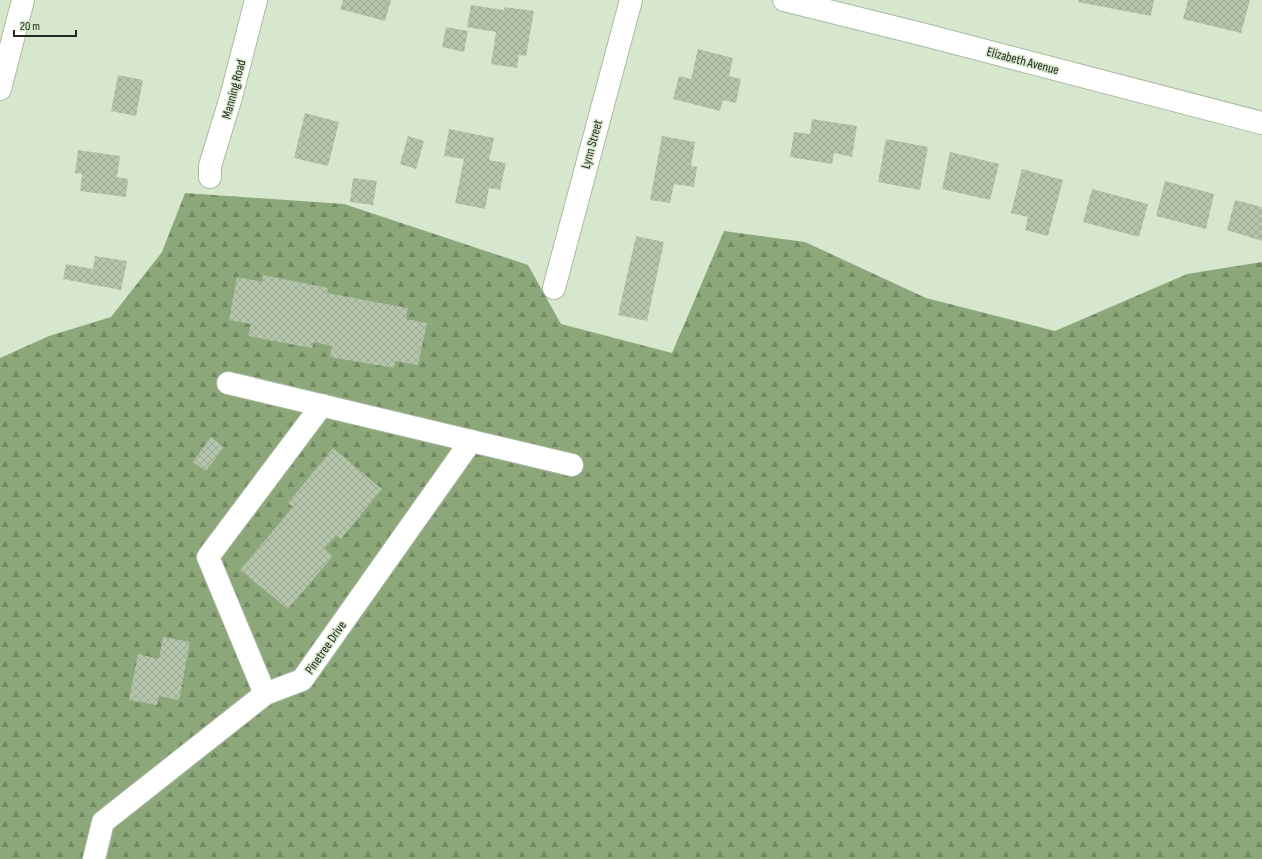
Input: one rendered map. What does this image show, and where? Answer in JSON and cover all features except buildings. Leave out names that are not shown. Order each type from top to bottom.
[{"type":"street","points":[[0,89],[22,0]]},
{"type":"street","name":"Manning Road","points":[[210,177],[210,166],[231,97],[256,0]]},
{"type":"street","name":"Lynn Street","points":[[554,288],[631,0]]},
{"type":"street","name":"Elizabeth Avenue","points":[[784,0],[921,34],[1262,123]]},
{"type":"street","points":[[228,383],[572,465]]},
{"type":"street","points":[[265,694],[208,558],[322,405]]},
{"type":"street","name":"Pinetree Drive","points":[[94,859],[103,822],[265,694],[302,680],[471,441]]},
{"type":"green space","points":[[185,193],[344,204],[528,265],[561,324],[672,353],[724,231],[805,242],[926,298],[1055,331],[1187,274],[1262,262],[1262,859],[0,859],[0,358],[49,336],[111,317],[162,252]]}]
